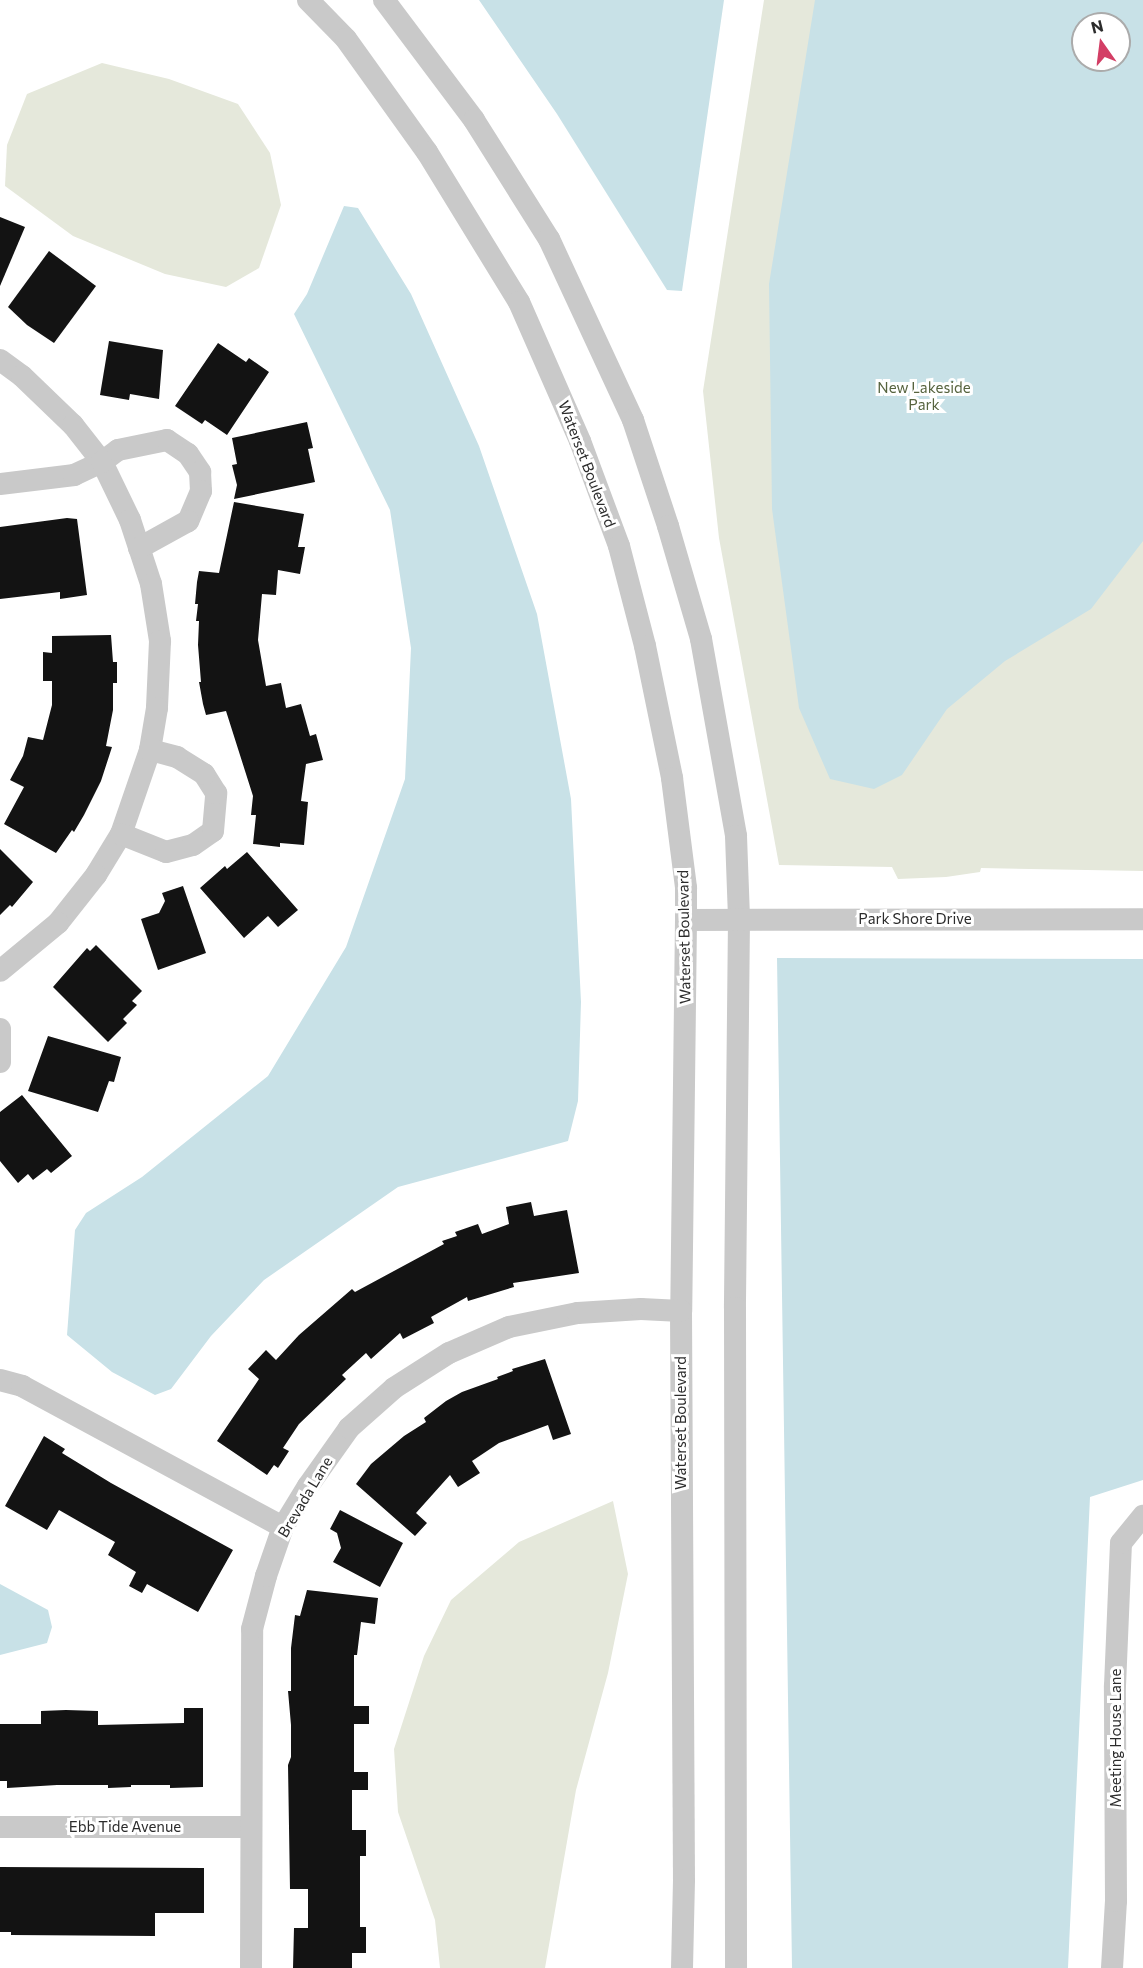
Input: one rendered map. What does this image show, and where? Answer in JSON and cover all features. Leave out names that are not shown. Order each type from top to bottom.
[{"type":"street","name":"Waterset Boulevard","points":[[308,0],[346,39],[446,182],[519,302],[580,441],[619,546],[645,646],[672,778],[686,888],[681,1311],[684,1868],[682,1968]]},
{"type":"street","points":[[384,0],[474,120],[549,239],[633,420],[668,526],[700,639],[736,836],[739,919],[735,1308],[736,1968]]},
{"type":"street","points":[[0,360],[22,376],[73,425],[102,462],[130,520],[151,584],[160,641],[157,708],[150,750],[120,834],[96,875],[58,923],[0,971]]},
{"type":"street","points":[[0,484],[74,475],[102,462],[118,450],[167,440],[188,454],[200,472],[201,491],[188,521],[139,548]]},
{"type":"street","points":[[120,834],[166,852],[193,845],[213,831],[216,793],[204,774],[177,757],[150,750]]},
{"type":"street","name":"Park Shore Drive","points":[[686,920],[1143,919]]},
{"type":"street","points":[[0,1029],[0,1062]]},
{"type":"street","name":"Brevada Lane","points":[[250,1968],[252,1629],[283,1527],[349,1428],[394,1388],[449,1353],[509,1327],[578,1312],[641,1309],[681,1311]]},
{"type":"street","points":[[0,1380],[22,1386],[283,1527]]},
{"type":"street","name":"Meeting House Lane","points":[[1112,1968],[1116,1901],[1115,1686],[1121,1543],[1143,1516]]},
{"type":"street","name":"Ebb Tide Avenue","points":[[0,1827],[250,1827]]},
{"type":"green space","name":"New Lakeside Park","points":[[764,0],[1143,0],[1143,871],[981,868],[980,872],[946,877],[898,879],[892,867],[779,865],[719,538],[703,391]]},
{"type":"green space","points":[[102,63],[169,79],[238,104],[270,153],[281,205],[259,268],[226,287],[165,274],[73,236],[5,186],[7,145],[27,94]]},
{"type":"green space","points":[[613,1501],[628,1574],[608,1673],[576,1790],[545,1968],[440,1968],[435,1920],[398,1812],[394,1749],[424,1656],[451,1600],[519,1542]]},
{"type":"water","points":[[479,0],[724,0],[682,291],[667,290],[557,114]]},
{"type":"water","name":"New Lakeside Park","points":[[815,0],[1143,0],[1143,541],[1091,609],[1005,661],[947,709],[902,775],[874,789],[830,779],[799,708],[772,509],[769,284]]},
{"type":"water","points":[[344,206],[358,208],[411,294],[479,446],[537,614],[571,799],[581,1002],[578,1101],[568,1141],[398,1187],[264,1280],[211,1336],[171,1389],[155,1395],[112,1372],[67,1335],[75,1230],[86,1213],[142,1177],[268,1076],[346,947],[405,779],[411,648],[390,510],[294,314],[307,294]]},
{"type":"water","points":[[777,958],[1143,959],[1143,1480],[1090,1497],[1068,1968],[792,1968]]},
{"type":"water","points":[[0,1584],[48,1610],[52,1627],[47,1643],[0,1655]]},
{"type":"building","points":[[0,217],[25,227],[0,286]]},
{"type":"building","points":[[49,251],[96,286],[54,343],[27,325],[8,307]]},
{"type":"building","points":[[109,341],[163,350],[159,399],[130,394],[129,400],[100,395]]},
{"type":"building","points":[[218,343],[246,362],[249,358],[269,372],[227,435],[205,420],[202,424],[175,406]]},
{"type":"building","points":[[307,422],[313,448],[308,449],[315,482],[234,499],[237,485],[232,465],[237,464],[232,438]]},
{"type":"building","points":[[234,502],[304,514],[298,547],[305,547],[300,574],[278,570],[276,595],[262,594],[258,640],[266,686],[281,683],[286,708],[301,704],[310,736],[316,734],[323,760],[306,764],[301,801],[308,802],[304,845],[280,843],[280,847],[253,844],[256,815],[251,815],[253,796],[226,711],[206,715],[203,704],[199,682],[201,682],[199,621],[196,621],[198,604],[195,604],[197,582],[199,571],[219,573]]},
{"type":"building","points":[[67,518],[77,519],[87,595],[60,599],[60,592],[0,599],[0,527]]},
{"type":"building","points":[[111,635],[113,662],[117,662],[117,683],[113,683],[113,710],[106,746],[112,747],[101,781],[84,815],[74,832],[72,830],[56,853],[4,824],[24,787],[10,780],[23,756],[28,737],[43,740],[52,705],[52,681],[43,681],[43,652],[52,653],[52,636]]},
{"type":"building","points":[[0,849],[33,882],[12,907],[10,905],[0,915]]},
{"type":"building","points":[[247,852],[298,910],[278,927],[268,916],[244,938],[200,888],[225,866],[227,869]]},
{"type":"building","points":[[183,886],[206,953],[158,970],[141,919],[159,913],[165,901],[162,893]]},
{"type":"building","points":[[96,945],[142,991],[132,1001],[137,1005],[123,1019],[127,1023],[108,1042],[53,987],[87,948],[90,951]]},
{"type":"building","points":[[48,1036],[121,1057],[114,1082],[109,1081],[98,1112],[28,1091]]},
{"type":"building","points":[[22,1095],[72,1156],[51,1173],[47,1169],[33,1180],[28,1174],[18,1183],[0,1161],[0,1112]]},
{"type":"building","points":[[531,1202],[534,1216],[567,1210],[579,1273],[513,1283],[514,1287],[468,1301],[467,1297],[431,1317],[434,1323],[403,1339],[400,1333],[371,1359],[366,1353],[342,1375],[346,1379],[299,1424],[283,1448],[289,1451],[278,1468],[274,1465],[267,1475],[217,1441],[259,1379],[248,1369],[266,1350],[276,1360],[299,1335],[352,1289],[355,1292],[444,1244],[442,1241],[457,1236],[455,1232],[478,1224],[482,1234],[509,1224],[506,1207]]},
{"type":"building","points":[[545,1359],[571,1434],[553,1440],[548,1425],[499,1443],[472,1461],[480,1473],[458,1487],[450,1475],[416,1513],[427,1523],[415,1536],[356,1484],[371,1464],[404,1436],[426,1422],[424,1418],[446,1401],[462,1392],[498,1379],[497,1377],[513,1371],[512,1369]]},
{"type":"building","points":[[44,1436],[65,1449],[62,1453],[111,1483],[233,1550],[198,1612],[147,1584],[142,1593],[129,1586],[136,1572],[108,1555],[115,1542],[59,1510],[47,1530],[5,1506]]},
{"type":"building","points":[[340,1510],[403,1543],[380,1587],[333,1562],[341,1548],[337,1533],[330,1529]]},
{"type":"building","points":[[307,1590],[378,1598],[375,1624],[361,1622],[357,1655],[354,1655],[354,1706],[369,1706],[369,1724],[354,1724],[354,1772],[368,1772],[368,1790],[352,1790],[352,1830],[366,1830],[366,1856],[360,1856],[360,1927],[366,1927],[366,1953],[352,1953],[352,1968],[293,1968],[294,1928],[308,1928],[308,1889],[290,1889],[288,1765],[291,1757],[291,1725],[288,1691],[291,1691],[291,1648],[295,1615],[300,1616]]},
{"type":"building","points":[[184,1708],[203,1708],[203,1787],[170,1788],[170,1785],[131,1785],[131,1787],[108,1788],[108,1785],[57,1785],[7,1788],[7,1781],[0,1781],[0,1724],[41,1724],[41,1711],[66,1710],[98,1711],[98,1725],[184,1723]]},
{"type":"building","points":[[0,1867],[204,1868],[204,1913],[155,1913],[155,1936],[11,1935],[11,1932],[0,1932]]}]
